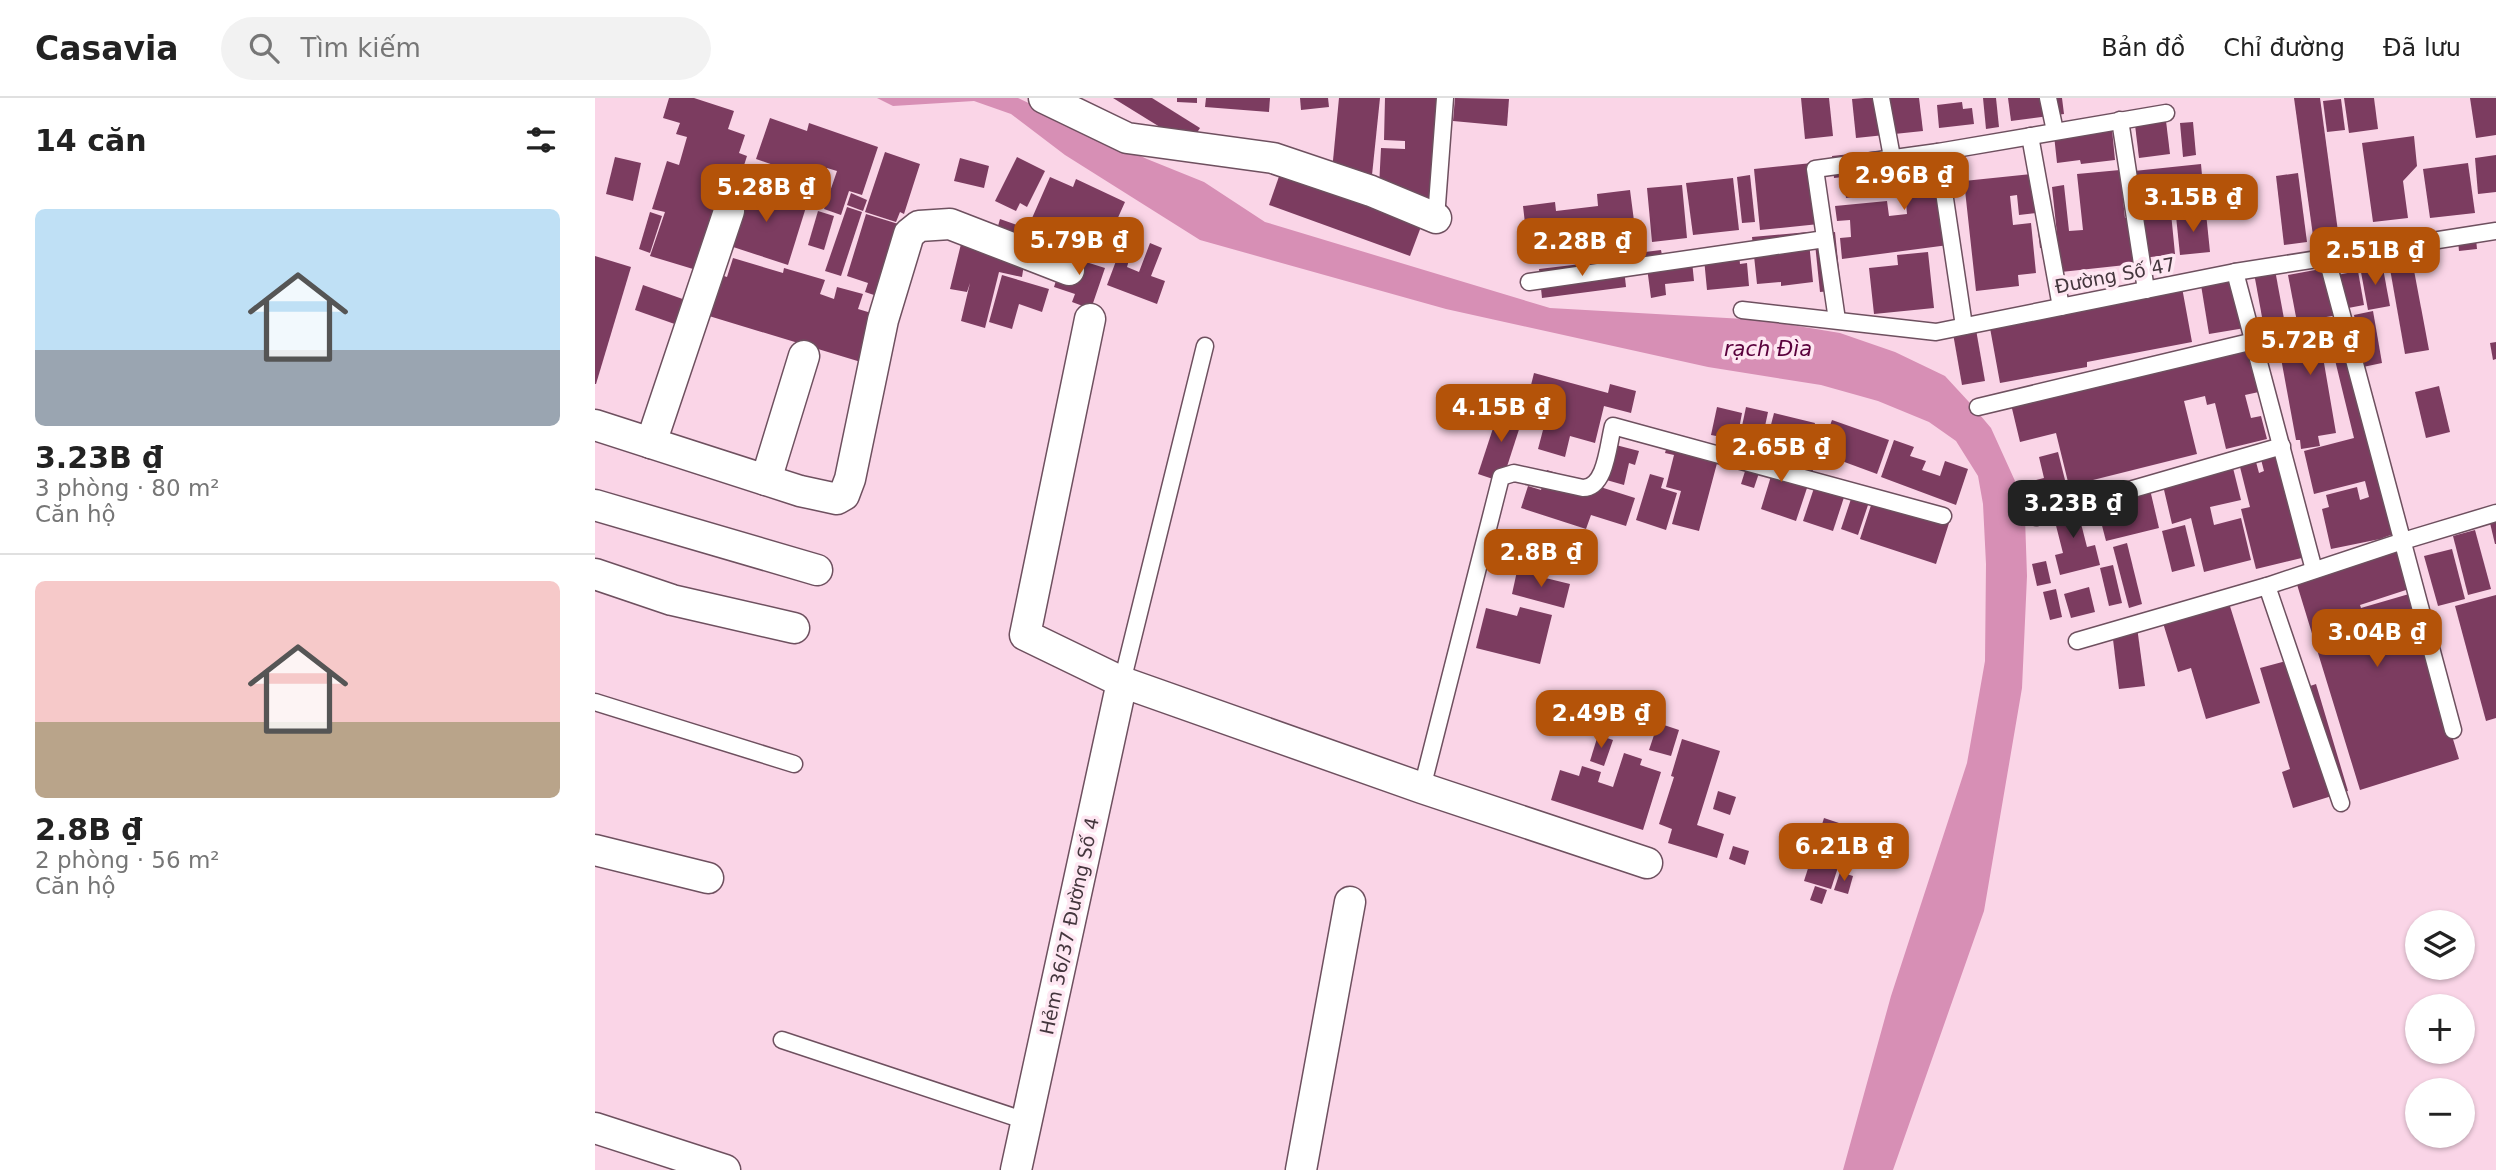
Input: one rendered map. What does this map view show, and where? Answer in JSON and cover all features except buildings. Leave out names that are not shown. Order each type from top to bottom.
[{"type":"street","points":[[1044,98],[1127,138],[1273,158],[1371,191],[1436,218]]},
{"type":"street","points":[[651,443],[729,211]]},
{"type":"street","points":[[595,425],[800,491],[837,499],[844,495],[883,320],[908,234],[919,226],[950,224],[1069,270]]},
{"type":"street","points":[[1090,319],[1025,635],[1122,682],[1422,788],[1647,863]]},
{"type":"street","points":[[765,480],[804,356]]},
{"type":"street","points":[[595,505],[817,570]]},
{"type":"street","points":[[595,574],[672,600],[794,628]]},
{"type":"street","name":"Hẻm 36/37 Đường Số 4","points":[[1016,1170],[1122,682]]},
{"type":"street","points":[[595,850],[708,878]]},
{"type":"street","points":[[1301,1170],[1350,902]]},
{"type":"street","points":[[595,1129],[725,1170]]},
{"type":"lane","points":[[1436,218],[1445,98]]},
{"type":"lane","points":[[1881,98],[1892,157]]},
{"type":"lane","points":[[2048,98],[2055,131]]},
{"type":"lane","points":[[1837,320],[1815,169],[1938,152],[2166,113]]},
{"type":"lane","points":[[2120,120],[2146,290]]},
{"type":"lane","points":[[2030,136],[2060,307]]},
{"type":"lane","points":[[1938,152],[1964,326]]},
{"type":"lane","name":"Đường Số 47","points":[[1742,310],[1936,332],[2235,272],[2496,232]]},
{"type":"lane","points":[[1529,282],[1825,239]]},
{"type":"lane","points":[[2327,258],[2453,730]]},
{"type":"lane","points":[[2235,272],[2314,570]]},
{"type":"lane","points":[[1978,407],[2255,341]]},
{"type":"lane","points":[[1122,682],[1205,346]]},
{"type":"lane","points":[[1422,788],[1504,475],[1514,473],[1591,488],[1602,471],[1613,426],[1943,516]]},
{"type":"lane","points":[[2036,517],[2281,446]]},
{"type":"lane","points":[[2077,641],[2267,586],[2496,513]]},
{"type":"lane","points":[[2267,586],[2341,803]]},
{"type":"lane","points":[[595,702],[794,764]]},
{"type":"lane","points":[[782,1040],[1026,1121]]},
{"type":"water","name":"rạch Đìa","points":[[877,98],[1018,98],[1147,159],[1204,182],[1265,222],[1550,308],[1762,320],[1840,333],[1895,352],[1945,376],[1991,428],[2015,481],[2025,518],[2027,576],[2022,688],[1984,911],[1893,1170],[1843,1170],[1891,996],[1967,763],[1985,661],[1986,564],[1983,504],[1978,476],[1956,441],[1929,422],[1878,401],[1821,385],[1708,367],[1446,309],[1200,240],[1065,155],[1011,114],[974,101],[893,106]]}]
